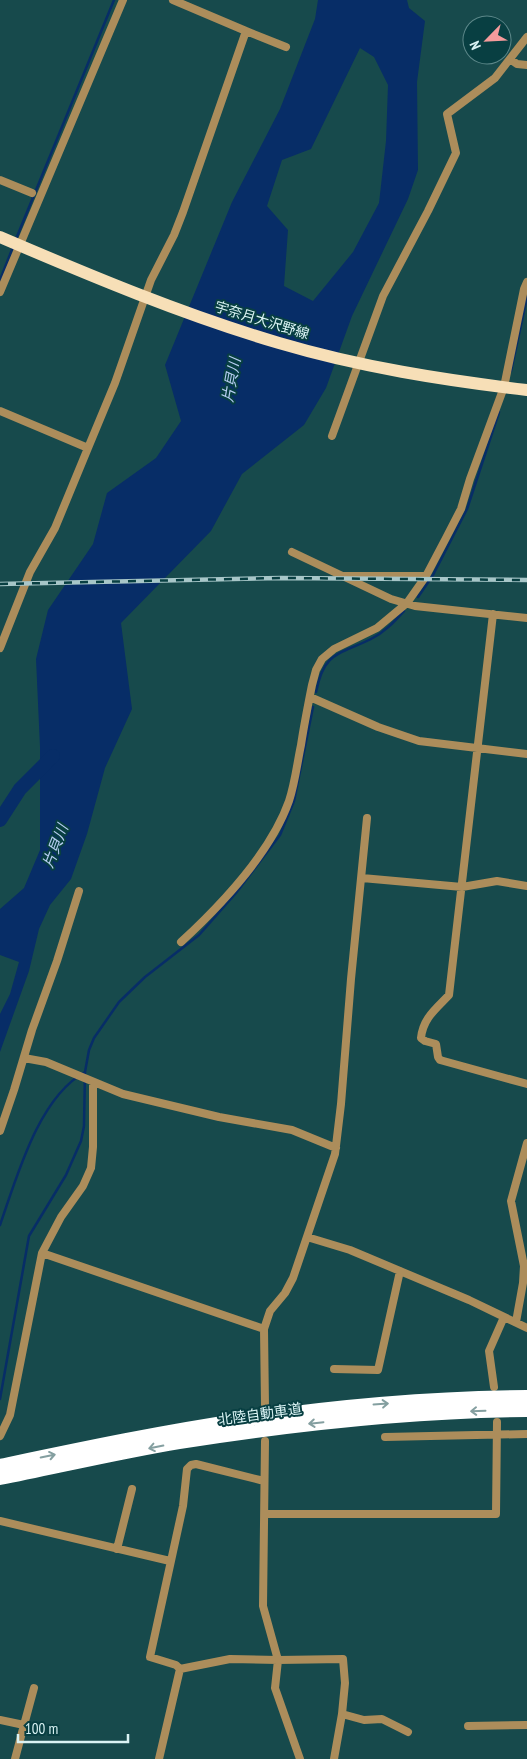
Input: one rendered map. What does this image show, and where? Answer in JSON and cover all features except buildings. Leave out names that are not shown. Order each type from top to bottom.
[{"type":"highway","name":"北陸自動車道","points":[[0,1466],[177,1430],[298,1412],[440,1400],[527,1397]]},
{"type":"highway","name":"北陸自動車道","points":[[0,1478],[177,1443],[309,1424],[439,1413],[527,1410]]},
{"type":"main road","name":"宇奈月大沢野線","points":[[0,237],[215,323],[280,343],[393,371],[527,390]]},
{"type":"street","points":[[0,292],[123,0]]},
{"type":"street","points":[[173,0],[286,47]]},
{"type":"street","points":[[0,648],[30,572],[55,528],[115,383],[151,280],[184,212],[246,31]]},
{"type":"street","points":[[512,57],[527,38]]},
{"type":"street","points":[[512,61],[517,64],[527,65]]},
{"type":"street","points":[[332,436],[353,361],[383,296],[456,153],[448,114],[495,78],[506,65]]},
{"type":"street","points":[[0,180],[32,193]]},
{"type":"street","points":[[180,942],[218,906],[272,838],[289,801],[316,670],[322,659],[334,649],[377,628],[407,603],[426,576],[461,509],[504,387],[527,282]]},
{"type":"street","points":[[0,412],[88,448]]},
{"type":"street","points":[[292,552],[391,599],[415,606],[527,618]]},
{"type":"street","points":[[342,576],[426,576]]},
{"type":"street","points":[[493,614],[449,995],[429,1016],[422,1027],[422,1038],[425,1041],[436,1044],[440,1060],[527,1084]]},
{"type":"street","points":[[310,697],[378,727],[419,741],[527,754]]},
{"type":"street","points":[[265,1406],[264,1329],[270,1310],[285,1293],[293,1278],[336,1148],[367,818]]},
{"type":"street","points":[[362,878],[462,887],[496,881],[527,886]]},
{"type":"street","points":[[0,1131],[79,891]]},
{"type":"street","points":[[24,1058],[46,1062],[123,1094],[219,1117],[292,1130],[336,1148]]},
{"type":"street","points":[[0,1436],[10,1415],[42,1253],[61,1217],[83,1186],[91,1168],[93,1147],[93,1082]]},
{"type":"street","points":[[516,1322],[524,1266],[511,1202],[527,1143]]},
{"type":"street","points":[[307,1237],[350,1250],[527,1328]]},
{"type":"street","points":[[42,1253],[264,1329]]},
{"type":"street","points":[[334,1368],[378,1370],[400,1271]]},
{"type":"street","points":[[494,1387],[489,1351],[504,1317]]},
{"type":"street","points":[[265,1514],[496,1514],[497,1422]]},
{"type":"street","points":[[385,1437],[527,1434]]},
{"type":"street","points":[[265,1441],[263,1606],[278,1660],[275,1688],[300,1759]]},
{"type":"street","points":[[180,1669],[176,1665],[150,1657],[183,1506],[187,1469],[191,1465],[196,1464],[264,1481]]},
{"type":"street","points":[[118,1548],[132,1489]]},
{"type":"street","points":[[0,1521],[170,1561]]},
{"type":"street","points":[[180,1669],[230,1659],[343,1659],[345,1683],[334,1759]]},
{"type":"street","points":[[159,1759],[180,1669]]},
{"type":"street","points":[[15,1759],[34,1688]]},
{"type":"street","points":[[342,1714],[364,1720],[382,1719],[408,1732]]},
{"type":"street","points":[[0,1720],[24,1725]]},
{"type":"street","points":[[468,1726],[527,1726]]},
{"type":"water","points":[[318,0],[407,0],[409,8],[425,21],[417,82],[418,170],[408,199],[352,316],[326,388],[304,425],[242,474],[211,531],[121,623],[132,709],[105,768],[87,834],[71,879],[50,905],[39,929],[29,971],[0,1052],[0,1014],[10,994],[19,962],[0,955],[0,909],[24,888],[40,850],[40,747],[36,659],[48,610],[93,544],[107,493],[156,458],[181,421],[165,365],[232,202],[280,109],[315,19]],"holes":[[[360,48],[374,57],[388,85],[386,141],[379,203],[353,252],[313,301],[284,286],[288,230],[267,206],[282,160],[311,149]]]},
{"type":"waterway","points":[[16,239],[114,0]]},
{"type":"waterway","points":[[0,280],[13,247]]},
{"type":"waterway","points":[[511,371],[527,297]]},
{"type":"waterway","points":[[418,597],[433,575],[467,509],[499,412]]},
{"type":"waterway","points":[[316,692],[319,679],[328,661],[334,656],[381,633],[404,611]]},
{"type":"waterway","points":[[0,1399],[29,1236],[66,1175],[81,1141],[84,1126],[85,1072],[89,1050],[94,1038],[119,1002],[145,977],[199,935],[236,893],[280,835],[294,801],[313,707]]},
{"type":"waterway","name":"片貝川","points":[[0,820],[20,789],[53,756]]},
{"type":"waterway","points":[[0,1225],[22,1162],[42,1119],[54,1100],[69,1084],[85,1072]]},
{"type":"railway","points":[[0,584],[281,578],[527,580]]}]
